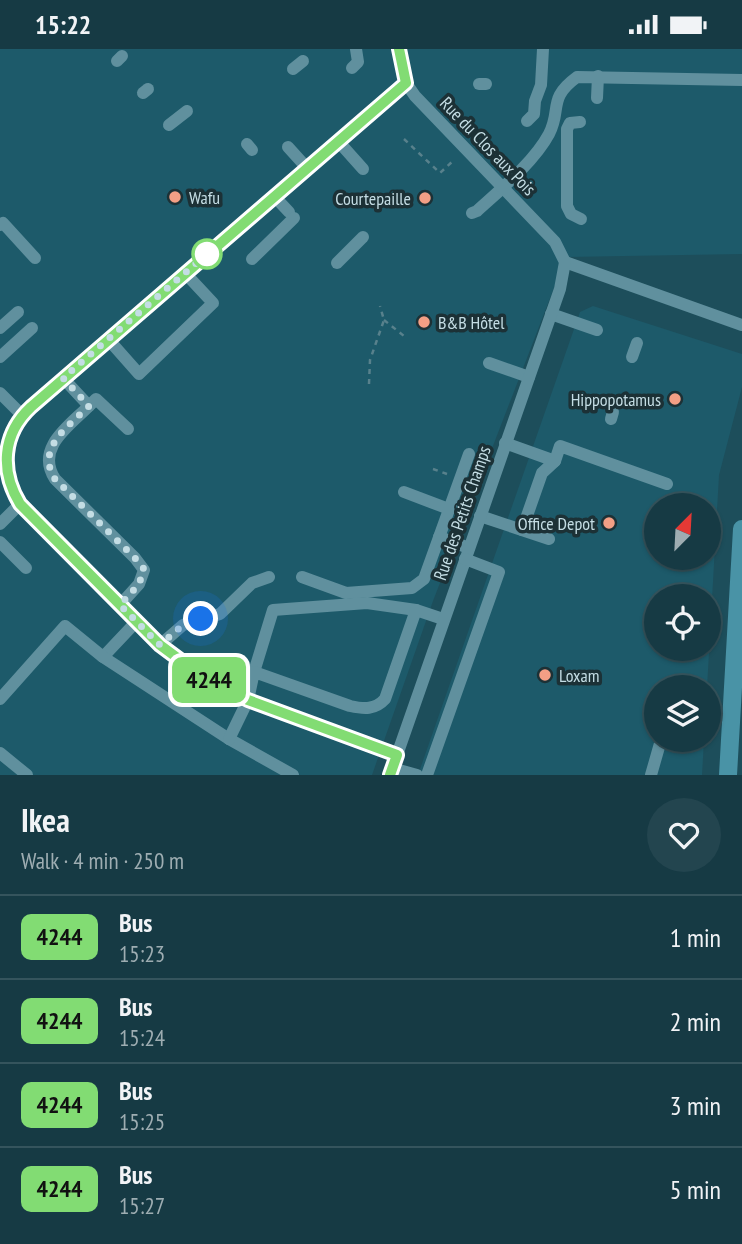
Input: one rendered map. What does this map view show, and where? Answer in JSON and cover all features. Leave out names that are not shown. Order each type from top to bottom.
[{"type":"main road","points":[[728,775],[742,529]]},
{"type":"street","points":[[352,68],[358,62],[356,49]]},
{"type":"street","name":"Rue du Clos aux Pois","points":[[399,49],[406,83],[415,96],[555,242],[565,262]]},
{"type":"street","points":[[527,121],[534,114],[543,49]]},
{"type":"street","points":[[597,99],[598,76]]},
{"type":"street","points":[[472,213],[520,170],[549,134],[556,99],[578,77],[742,80]]},
{"type":"street","points":[[397,755],[248,700],[199,674],[160,645],[20,504],[3,472],[3,446],[22,415],[63,378],[406,83]]},
{"type":"street","points":[[538,85],[552,91],[562,91]]},
{"type":"street","points":[[169,125],[187,111]]},
{"type":"street","points":[[580,122],[570,123],[567,129],[567,206],[571,214],[581,219]]},
{"type":"street","points":[[338,141],[363,169]]},
{"type":"street","points":[[288,147],[307,168]]},
{"type":"street","points":[[252,258],[292,215],[274,196]]},
{"type":"street","points":[[0,225],[3,223],[35,258]]},
{"type":"street","points":[[337,263],[363,237]]},
{"type":"street","points":[[565,262],[742,325]]},
{"type":"street","name":"Rue des Petits Champs","points":[[391,771],[560,289],[565,262]]},
{"type":"street","points":[[108,339],[139,374],[213,303],[185,273]]},
{"type":"street","points":[[0,328],[18,312]]},
{"type":"street","points":[[706,313],[742,313]]},
{"type":"street","points":[[551,314],[597,330]]},
{"type":"street","points":[[0,357],[32,328]]},
{"type":"street","points":[[632,357],[637,344]]},
{"type":"street","points":[[489,363],[529,377]]},
{"type":"street","points":[[63,378],[89,406]]},
{"type":"street","points":[[0,393],[22,415]]},
{"type":"street","points":[[120,605],[139,584],[144,569],[49,470],[50,449],[57,438],[96,399],[128,429]]},
{"type":"street","points":[[505,443],[555,461]]},
{"type":"street","points":[[522,530],[542,473],[555,461],[560,446],[667,484]]},
{"type":"street","points":[[302,577],[346,593],[412,588],[424,579],[469,454]]},
{"type":"street","points":[[404,492],[449,509]]},
{"type":"street","points":[[0,524],[20,504]]},
{"type":"street","points":[[480,516],[549,539]]},
{"type":"street","points":[[427,775],[499,572],[439,537]]},
{"type":"street","points":[[0,542],[26,568]]},
{"type":"street","points":[[160,645],[183,625],[220,614],[252,583],[269,576]]},
{"type":"street","points":[[229,739],[248,700],[273,610],[366,603],[416,610],[443,619]]},
{"type":"street","points":[[254,672],[350,706],[363,709],[379,705],[385,699],[416,610]]},
{"type":"street","points":[[103,657],[136,622]]},
{"type":"street","points":[[0,699],[65,626],[103,657],[229,739],[293,775]]},
{"type":"street","points":[[651,775],[658,752]]},
{"type":"street","points":[[0,754],[27,775]]},
{"type":"street","points":[[391,771],[417,775]]},
{"type":"path","points":[[404,139],[440,173],[454,160]]},
{"type":"path","points":[[369,384],[370,360],[384,320],[380,306]]},
{"type":"path","points":[[384,320],[404,336]]},
{"type":"shaded area","points":[[0,49],[742,49],[742,254],[566,257],[433,601],[372,775],[0,775]]},
{"type":"shaded area","points":[[593,306],[742,354],[742,387],[719,475],[718,493],[644,493],[644,571],[714,571],[713,584],[644,584],[644,661],[709,661],[708,675],[644,675],[644,752],[703,752],[702,775],[418,775],[580,312]]},
{"type":"bus line","name":"4244","points":[[390,775],[397,755],[235,695],[199,674],[160,645],[20,504],[9,481],[6,459],[10,435],[22,415],[406,83],[399,49]]},
{"type":"place","name":"Wafu","points":[[175,197]]},
{"type":"place","name":"Courtepaille","points":[[425,198]]},
{"type":"place","name":"B&B Hôtel","points":[[424,322]]},
{"type":"place","name":"Hippopotamus","points":[[675,399]]},
{"type":"place","name":"Office Depot","points":[[609,523]]},
{"type":"place","name":"Loxam","points":[[545,675]]},
{"type":"route","points":[[201,619],[183,625],[160,645],[120,605],[139,584],[144,569],[55,479],[49,470],[48,459],[50,449],[57,438],[89,406],[63,378],[207,254]]}]
